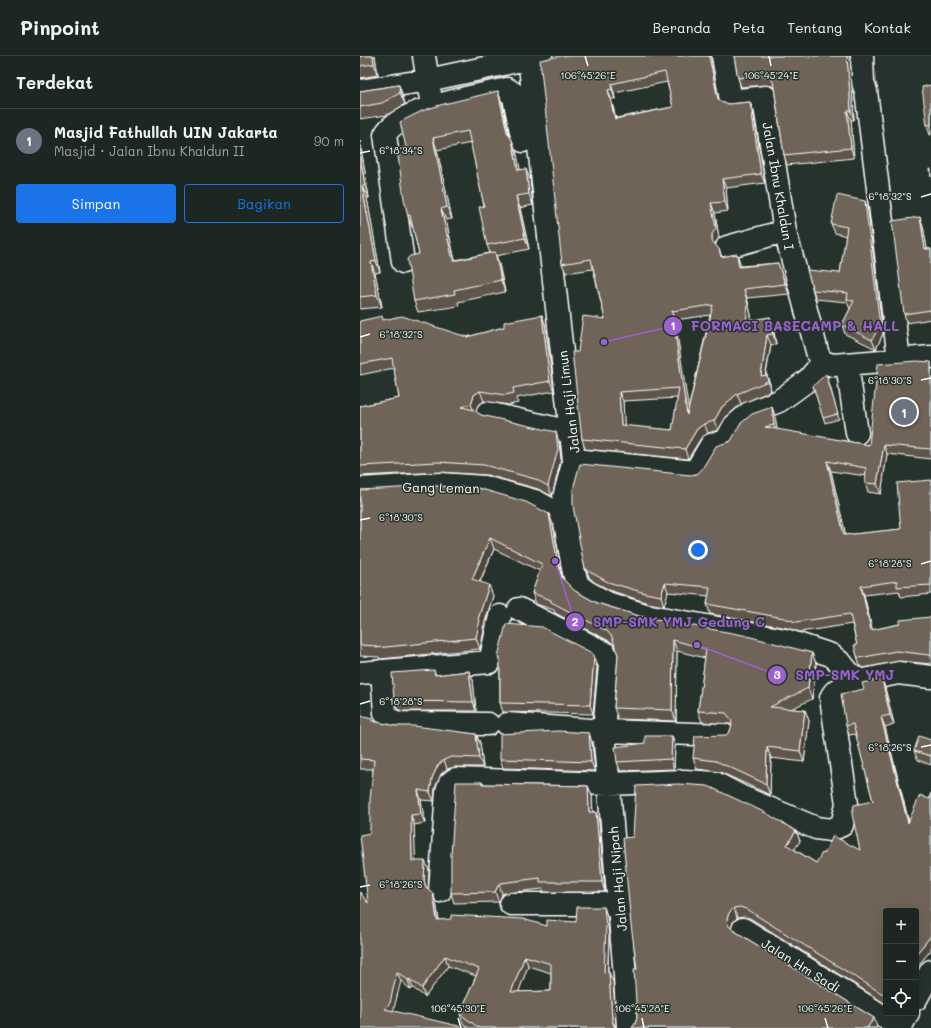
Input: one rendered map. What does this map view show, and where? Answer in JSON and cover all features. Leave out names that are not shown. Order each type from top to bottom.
[{"type":"main road","points":[[424,56],[432,106]]},
{"type":"main road","name":"Jalan Ibnu Khaldun I","points":[[723,56],[731,101],[766,97],[764,100],[784,232],[818,355],[824,362]]},
{"type":"main road","points":[[862,56],[863,83],[866,91],[899,360]]},
{"type":"main road","points":[[360,91],[428,80],[535,57]]},
{"type":"main road","name":"Jalan Haji Limun","points":[[535,57],[574,460],[564,497],[564,517],[574,573],[578,585],[600,600],[645,615],[785,640],[831,655],[842,664],[849,673],[860,681]]},
{"type":"main road","points":[[404,262],[386,135],[393,125],[432,106],[507,89],[513,93],[523,141]]},
{"type":"main road","points":[[727,247],[784,232]]},
{"type":"main road","points":[[574,460],[695,472],[711,444],[726,441],[734,426],[748,413],[779,401],[808,380],[824,362],[833,365],[931,356]]},
{"type":"main road","points":[[847,364],[857,433]]},
{"type":"main road","points":[[487,413],[571,432]]},
{"type":"main road","name":"Gang Leman","points":[[360,489],[440,484],[484,487],[535,502],[564,517]]},
{"type":"main road","name":"Jalan Haji Nipah","points":[[382,671],[490,662],[510,612],[605,653],[610,665],[604,731],[628,1028]]},
{"type":"main road","points":[[360,673],[382,671],[386,713],[390,720],[400,723],[498,724],[604,731],[724,735]]},
{"type":"main road","points":[[440,892],[447,791],[449,784],[455,779],[609,784],[685,781],[715,783],[742,797],[816,828],[831,830],[842,825],[847,804],[831,698],[834,692],[838,689],[860,681],[898,673],[931,677]]},
{"type":"main road","points":[[510,904],[618,904]]},
{"type":"main road","name":"Jalan Hm Sadi","points":[[743,929],[903,1023]]},
{"type":"main road","points":[[919,993],[931,971]]},
{"type":"building","points":[[360,56],[373,56],[374,64],[360,66]]},
{"type":"building","points":[[561,56],[709,56],[718,99],[723,103],[729,104],[750,102],[761,174],[722,179],[725,202],[711,203],[716,228],[712,234],[712,241],[719,249],[721,257],[737,254],[739,267],[778,263],[785,284],[744,289],[748,305],[746,321],[770,317],[773,334],[767,335],[761,376],[767,375],[768,381],[737,394],[722,407],[714,421],[704,424],[697,429],[685,449],[582,439],[572,352],[578,352],[583,316],[605,319],[591,259],[562,264],[540,60]],"holes":[[[665,72],[673,107],[615,119],[608,90],[612,89],[611,84]],[[713,305],[687,415],[672,311]],[[679,388],[672,430],[621,425],[619,392]]]},
{"type":"building","points":[[734,56],[847,56],[851,111],[847,111],[851,148],[784,155],[773,81],[762,75],[738,78]]},
{"type":"building","points":[[399,85],[400,93],[382,103],[360,107],[360,91]]},
{"type":"building","points":[[931,85],[931,125],[927,125],[922,87]]},
{"type":"building","points":[[498,91],[507,132],[512,140],[518,170],[526,169],[529,194],[516,196],[525,238],[487,245],[479,207],[484,206],[468,131],[433,138],[447,207],[441,209],[453,261],[495,252],[501,280],[454,290],[455,294],[414,301],[407,259],[410,256],[419,254],[410,215],[408,216],[404,199],[397,149],[406,147],[400,122],[422,111],[440,105]]},
{"type":"building","points":[[360,155],[365,186],[362,186],[376,261],[371,262],[377,295],[360,297]]},
{"type":"building","points":[[837,195],[865,201],[880,325],[872,340],[842,325],[854,301],[847,300],[848,293],[813,290],[807,270],[840,273],[847,227],[831,224]]},
{"type":"building","points":[[920,217],[925,249],[931,249],[931,310],[904,314],[892,221]]},
{"type":"building","points":[[542,315],[550,381],[513,388],[514,393],[505,395],[480,391],[474,395],[471,404],[462,407],[474,410],[481,415],[556,432],[558,449],[548,486],[535,479],[484,465],[437,462],[360,466],[360,406],[399,398],[392,358],[360,364],[360,321],[382,316],[383,320],[402,316],[467,337],[504,327],[504,322]]},
{"type":"building","points":[[917,361],[931,362],[931,449],[884,445],[877,484],[865,483],[866,468],[827,461],[844,535],[901,529],[897,483],[931,480],[931,585],[897,587],[897,581],[861,586],[871,630],[900,624],[900,620],[931,617],[931,656],[896,651],[859,658],[854,645],[857,645],[850,614],[796,622],[784,618],[707,604],[710,587],[665,583],[661,596],[608,582],[585,568],[573,506],[573,489],[580,464],[690,475],[697,474],[702,469],[716,446],[731,441],[740,424],[752,414],[772,407],[774,425],[765,427],[869,445],[878,364]]},
{"type":"building","points":[[826,374],[838,414],[823,418],[813,386]]},
{"type":"building","points":[[436,486],[478,488],[526,502],[549,514],[562,578],[575,591],[597,603],[639,616],[743,635],[812,653],[808,688],[770,707],[805,710],[800,751],[767,747],[766,784],[716,761],[693,758],[695,736],[726,735],[730,731],[732,725],[731,719],[726,713],[698,711],[706,649],[673,640],[672,710],[614,708],[618,655],[612,637],[607,631],[551,602],[551,600],[532,593],[542,564],[490,538],[472,579],[489,585],[478,619],[480,620],[476,638],[376,648],[376,646],[360,645],[360,490]]},
{"type":"building","points":[[506,624],[542,627],[592,653],[594,658],[590,705],[500,703],[500,657],[498,657]]},
{"type":"building","points":[[434,670],[435,675],[469,671],[473,702],[398,701],[394,699],[392,673]]},
{"type":"building","points":[[882,679],[890,715],[881,717],[908,823],[920,795],[929,799],[931,793],[931,936],[919,950],[919,908],[883,908],[883,994],[746,909],[740,907],[734,908],[729,913],[727,919],[728,925],[733,930],[874,1018],[867,1028],[632,1028],[637,1018],[634,969],[637,969],[631,925],[623,838],[633,837],[636,786],[678,784],[708,786],[766,813],[796,831],[787,845],[816,863],[822,853],[824,854],[833,836],[860,850],[852,814],[854,805],[873,801],[853,724],[846,726],[841,694],[864,689],[862,683]]},
{"type":"building","points":[[360,716],[372,719],[372,721],[396,726],[414,726],[476,734],[479,758],[451,757],[438,765],[432,778],[430,792],[418,790],[421,814],[411,815],[412,861],[425,861],[424,881],[426,887],[433,893],[437,920],[451,919],[451,915],[523,919],[547,926],[547,920],[576,922],[577,907],[604,907],[606,926],[604,973],[609,972],[612,1020],[614,1026],[617,1028],[479,1028],[460,1014],[479,969],[445,956],[422,988],[397,972],[390,1003],[385,1009],[467,1028],[360,1028],[360,892],[368,903],[360,835],[370,833],[370,800],[374,760],[360,759]],"holes":[[[525,956],[551,964],[551,991],[511,992]]]},
{"type":"building","points":[[558,731],[589,733],[591,762],[500,759],[500,734]]},
{"type":"building","points":[[645,736],[672,736],[671,759],[617,762],[615,747],[645,743]]},
{"type":"building","points":[[919,736],[931,740],[931,756],[914,751]]},
{"type":"building","points":[[456,782],[482,782],[482,784],[588,786],[589,812],[596,812],[602,882],[540,882],[540,878],[501,883],[495,892],[451,893],[451,855]]},
{"type":"place","name":"FORMACI BASECAMP & HALL","points":[[604,342]]},
{"type":"place","name":"Masjid Fathullah UIN Jakarta","points":[[904,412]]},
{"type":"place","name":"SMP-SMK YMJ Gedung C","points":[[555,561]]},
{"type":"place","name":"SMP-SMK YMJ","points":[[697,645]]}]
